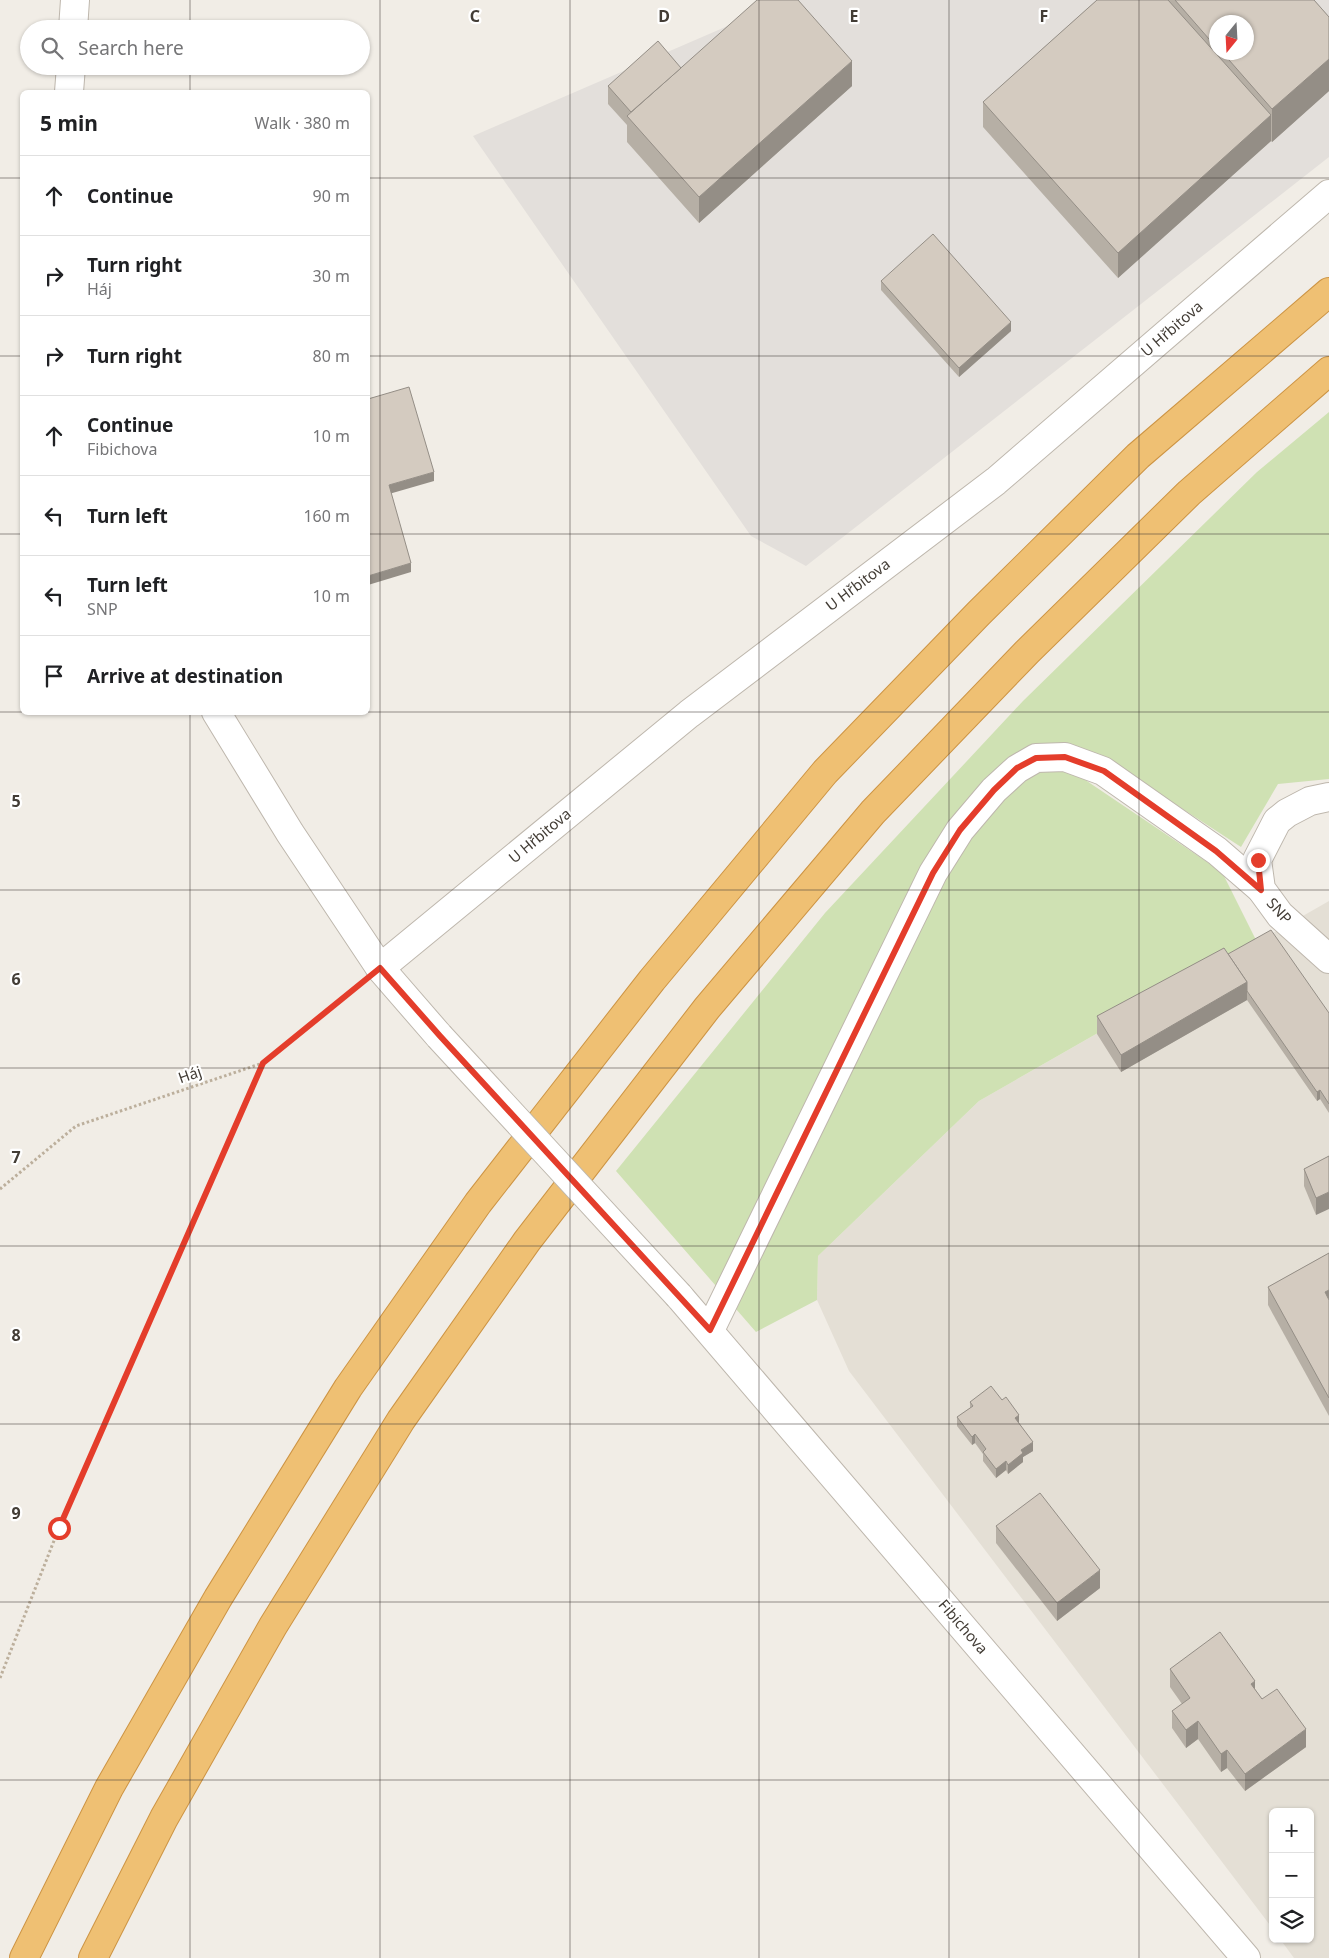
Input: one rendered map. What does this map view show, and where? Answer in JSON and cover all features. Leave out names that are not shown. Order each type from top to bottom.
[{"type":"highway","points":[[24,1958],[109,1788],[218,1598],[348,1388],[478,1204],[652,980],[825,772],[979,613],[1138,456],[1329,292]]},
{"type":"highway","points":[[92,1958],[164,1818],[273,1626],[400,1420],[527,1240],[707,1008],[874,812],[1026,652],[1189,493],[1329,371]]},
{"type":"street","points":[[74,20],[75,0]]},
{"type":"street","points":[[69,90],[70,75]]},
{"type":"street","name":"U Hřbitova","points":[[380,968],[689,714],[996,481],[1329,194]]},
{"type":"street","name":"Fibichova","points":[[218,715],[290,833],[380,968],[710,1330],[1246,1958]]},
{"type":"street","points":[[710,1330],[933,873],[960,830],[994,790],[1017,768],[1036,758],[1065,757],[1104,771],[1216,851],[1261,890]]},
{"type":"street","name":"SNP","points":[[1329,797],[1310,801],[1287,813],[1277,821],[1258,860],[1261,890],[1280,915],[1329,959]]},
{"type":"path","name":"Háj","points":[[0,1189],[76,1126],[263,1063],[380,968]]},
{"type":"path","points":[[0,1678],[59,1528],[263,1063]]},
{"type":"shaded area","points":[[788,0],[1329,0],[1329,157],[806,566],[751,536],[473,136]]},
{"type":"shaded area","points":[[1329,901],[1329,1958],[1294,1958],[1283,1943],[1314,1943],[1314,1808],[1269,1808],[1269,1924],[849,1371],[817,1300],[818,1256],[979,1101]]},
{"type":"green space","points":[[1329,412],[1329,779],[1278,784],[1241,847],[1106,759],[1066,767],[1222,872],[1257,942],[979,1101],[818,1256],[817,1300],[756,1332],[616,1171],[825,913],[1023,701],[1257,472]]},
{"type":"building","points":[[757,0],[798,0],[852,61],[699,197],[627,116]]},
{"type":"building","points":[[1097,0],[1168,0],[1209,46],[1209,60],[1222,60],[1271,115],[1118,253],[983,102]]},
{"type":"building","points":[[1175,0],[1314,0],[1329,17],[1329,59],[1272,109],[1229,60],[1254,60],[1254,15],[1209,15],[1209,39]]},
{"type":"building","points":[[658,41],[681,68],[631,112],[608,86]]},
{"type":"building","points":[[933,234],[1011,322],[959,368],[881,281]]},
{"type":"building","points":[[409,387],[434,472],[389,485],[411,563],[370,575],[370,398]]},
{"type":"building","points":[[1271,930],[1329,1013],[1329,1104],[1320,1090],[1317,1092],[1247,991],[1247,982],[1228,954]]},
{"type":"building","points":[[1224,948],[1247,982],[1121,1055],[1097,1016]]},
{"type":"building","points":[[1329,1156],[1329,1192],[1316,1198],[1304,1169]]},
{"type":"building","points":[[1329,1253],[1329,1290],[1325,1292],[1329,1300],[1329,1398],[1268,1287]]},
{"type":"building","points":[[991,1386],[1002,1400],[1006,1397],[1019,1415],[1015,1418],[1033,1442],[1021,1450],[1023,1453],[1008,1465],[1006,1461],[996,1469],[983,1452],[986,1449],[975,1434],[972,1437],[957,1417],[973,1406],[970,1402]]},
{"type":"building","points":[[1040,1493],[1100,1570],[1057,1603],[996,1526]]},
{"type":"building","points":[[1220,1632],[1255,1681],[1251,1684],[1262,1699],[1277,1689],[1306,1729],[1245,1774],[1227,1750],[1221,1754],[1198,1721],[1186,1730],[1172,1711],[1190,1698],[1170,1669]]},
{"type":"route","points":[[59,1528],[263,1063],[380,968],[710,1330],[933,873],[960,830],[994,790],[1017,768],[1036,758],[1065,757],[1104,771],[1216,851],[1261,890],[1258,860]]}]
